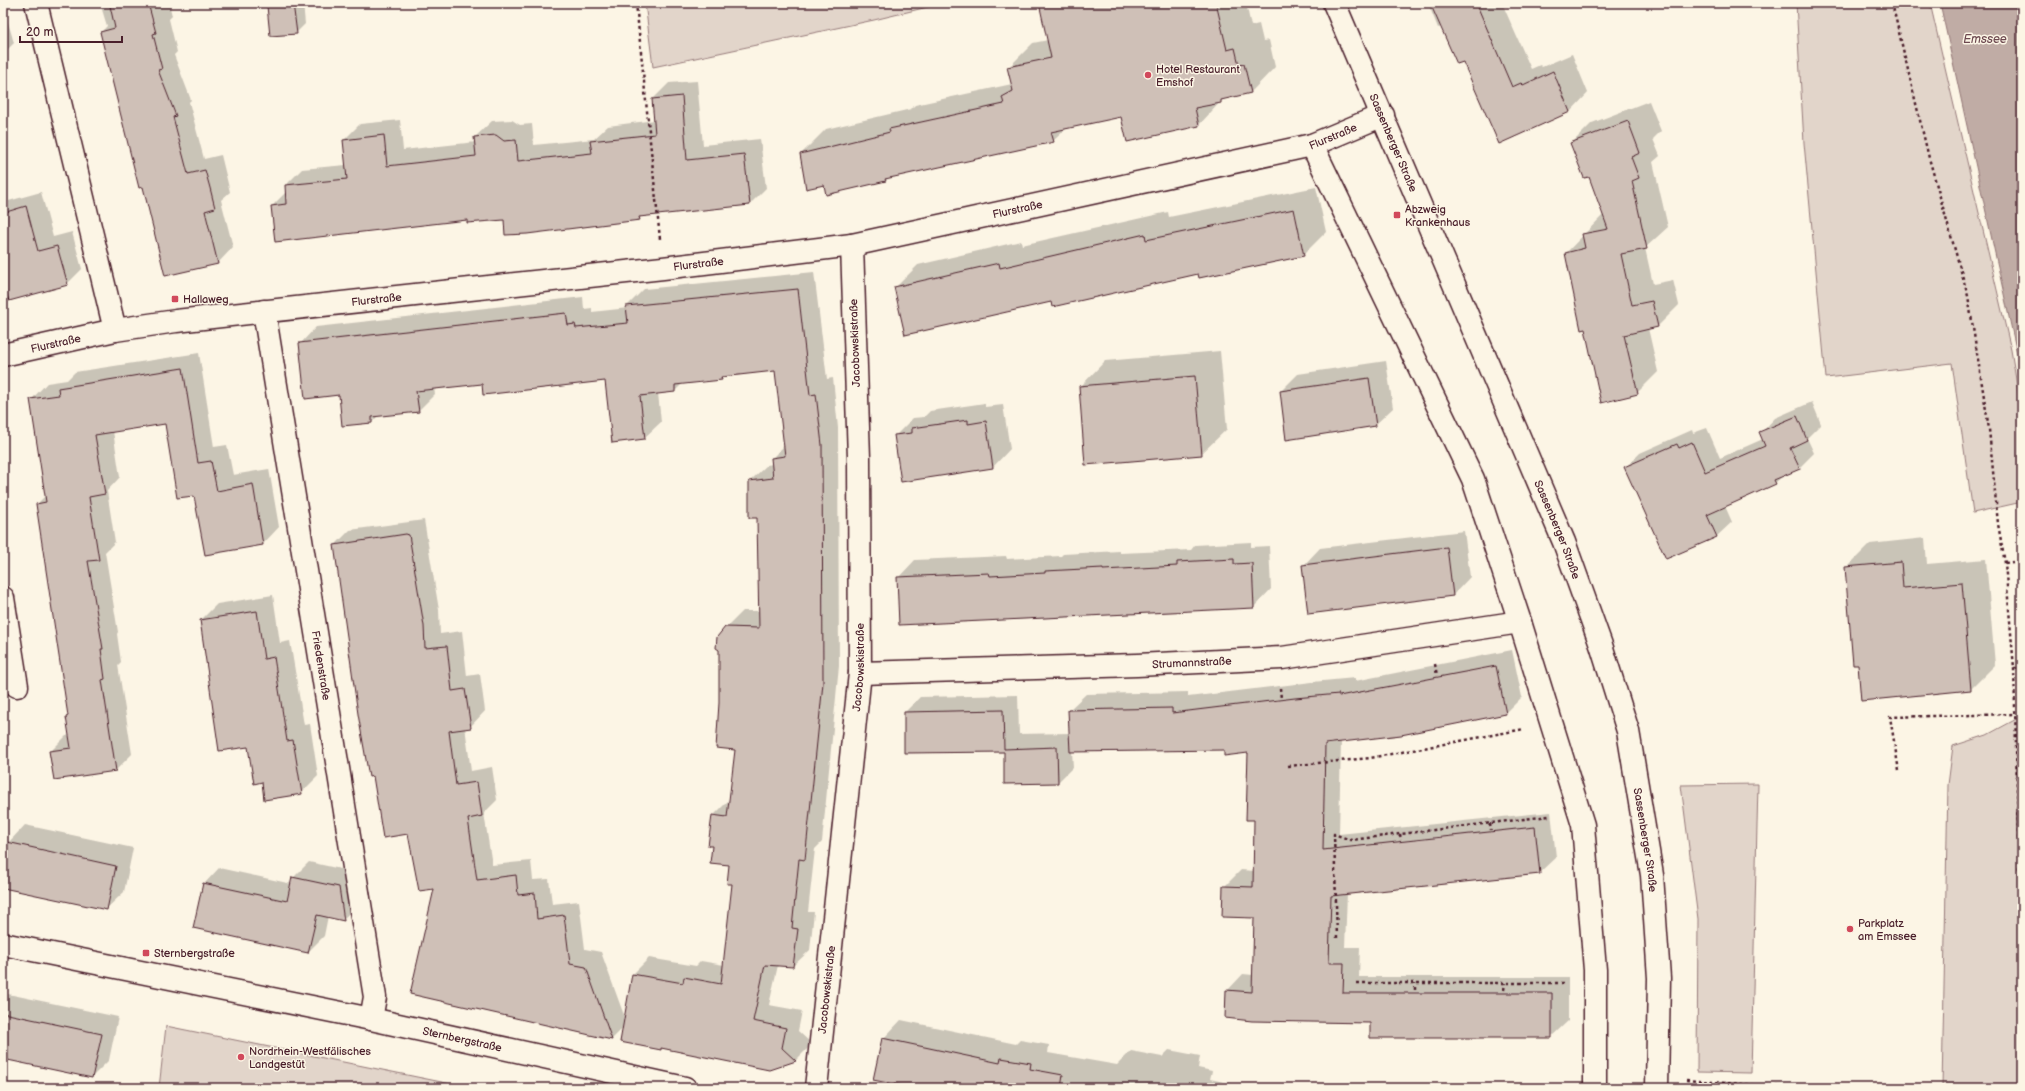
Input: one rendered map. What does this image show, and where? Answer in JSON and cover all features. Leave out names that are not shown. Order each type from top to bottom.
[{"type":"street","points":[[36,3],[115,330]]},
{"type":"street","name":"Sassenberger Straße","points":[[1334,3],[1564,542],[1601,645],[1628,731],[1652,875],[1658,978],[1658,1083]]},
{"type":"street","name":"Flurstraße","points":[[3,355],[115,330],[176,321],[663,268],[852,244],[1312,145],[1383,115]]},
{"type":"street","points":[[1312,145],[1473,479],[1520,622],[1583,825],[1595,984],[1595,1088]]},
{"type":"street","name":"Jacobowskistraße","points":[[816,1088],[860,673],[859,458],[852,244]]},
{"type":"street","name":"Friedenstraße","points":[[264,311],[375,998],[371,1019]]},
{"type":"street","points":[[3,598],[17,686]]},
{"type":"street","name":"Strumannstraße","points":[[860,673],[1130,666],[1282,658],[1520,622]]},
{"type":"street","name":"Sternbergstraße","points":[[3,944],[371,1019],[685,1088]]},
{"type":"path","points":[[636,3],[663,268]]},
{"type":"path","points":[[1892,3],[1929,158],[1968,296],[1989,429],[1998,524],[2005,563],[2014,668],[2022,981]]},
{"type":"path","points":[[2005,563],[2013,562]]},
{"type":"path","points":[[2014,668],[2022,668]]},
{"type":"path","points":[[1899,771],[1890,717],[2015,714]]},
{"type":"path","points":[[1288,766],[1370,758],[1528,728],[1551,721]]},
{"type":"path","points":[[1337,938],[1334,834],[1351,840],[1579,812]]},
{"type":"path","points":[[1490,823],[1491,830]]},
{"type":"path","points":[[1400,834],[1401,840]]},
{"type":"path","points":[[1357,983],[1595,984]]},
{"type":"path","points":[[1415,983],[1415,990]]},
{"type":"path","points":[[1504,990],[1505,983]]},
{"type":"path","points":[[1658,1083],[1792,1088]]},
{"type":"shaded area","points":[[645,3],[936,3],[936,5],[874,20],[653,67]]},
{"type":"shaded area","points":[[1796,3],[1930,3],[2011,350],[2022,415],[2022,502],[1973,513],[1952,363],[1826,378],[1804,143]]},
{"type":"shaded area","points":[[2022,716],[2022,1088],[1942,1088],[1948,785],[1953,746],[1987,735]]},
{"type":"shaded area","points":[[1758,784],[1751,1073],[1697,1072],[1698,919],[1681,785]]},
{"type":"shaded area","name":"Nordrhein-Westfälisches Landgestüt","points":[[166,1026],[471,1088],[159,1088]]},
{"type":"water","name":"Emssee","points":[[1940,3],[2022,3],[2022,376]]},
{"type":"building","points":[[148,3],[156,33],[153,34],[162,69],[158,70],[176,116],[173,117],[188,174],[205,170],[215,208],[205,211],[218,264],[165,276],[143,187],[139,188],[100,32],[115,28],[110,6]]},
{"type":"building","points":[[293,3],[297,34],[270,36],[267,6]]},
{"type":"building","points":[[1039,3],[1216,3],[1227,50],[1235,48],[1239,65],[1244,64],[1251,93],[1221,100],[1221,103],[1195,108],[1199,126],[1127,142],[1121,117],[1051,132],[1054,142],[885,179],[886,181],[826,195],[824,185],[806,189],[800,154],[890,132],[889,129],[1004,104],[1002,97],[1013,91],[1007,67],[1051,58]]},
{"type":"building","points":[[1430,3],[1476,3],[1512,87],[1521,83],[1523,85],[1553,71],[1570,112],[1499,144],[1463,62],[1457,64]]},
{"type":"building","points":[[682,96],[687,160],[744,154],[750,205],[639,217],[640,220],[527,234],[505,235],[504,220],[467,223],[467,220],[275,242],[271,206],[286,204],[285,185],[347,179],[343,140],[384,135],[387,166],[476,156],[474,137],[496,135],[504,141],[516,140],[518,161],[592,153],[590,141],[655,134],[652,99]]},
{"type":"building","points":[[1628,121],[1640,153],[1631,157],[1639,178],[1632,181],[1647,249],[1621,254],[1632,305],[1652,301],[1658,327],[1624,335],[1638,394],[1601,403],[1585,329],[1581,330],[1565,253],[1585,248],[1582,234],[1608,229],[1589,177],[1584,178],[1570,143]]},
{"type":"building","points":[[26,206],[38,251],[57,246],[68,285],[9,301],[3,282],[3,213]]},
{"type":"building","points":[[1294,209],[1304,256],[1199,278],[1198,274],[1052,307],[1051,302],[905,335],[894,287],[999,263],[1000,268],[1145,234],[1146,240]]},
{"type":"building","points":[[798,289],[810,395],[816,394],[822,445],[823,683],[805,860],[799,859],[792,928],[798,929],[793,967],[765,965],[753,1021],[786,1028],[782,1048],[796,1061],[769,1070],[661,1048],[661,1050],[620,1042],[632,974],[683,983],[684,977],[721,984],[732,884],[727,884],[729,865],[710,863],[712,846],[708,846],[712,815],[727,817],[735,750],[716,748],[719,703],[719,650],[716,648],[717,637],[725,627],[759,628],[757,518],[749,518],[749,481],[773,478],[771,458],[785,456],[775,371],[721,377],[722,380],[675,385],[675,392],[640,396],[645,439],[612,443],[605,381],[483,395],[482,384],[416,391],[419,412],[372,417],[372,423],[342,426],[339,395],[305,399],[299,343],[566,313],[568,325],[575,324],[576,328],[628,323],[626,306]]},
{"type":"building","points":[[183,368],[198,463],[211,461],[217,491],[253,484],[263,545],[205,555],[194,496],[177,498],[165,424],[95,435],[105,494],[89,497],[99,560],[88,561],[103,649],[101,649],[105,679],[102,680],[116,771],[54,780],[49,751],[71,748],[66,717],[68,716],[36,504],[46,502],[30,399],[59,395],[58,388]]},
{"type":"building","points":[[1195,376],[1202,455],[1085,465],[1079,386]]},
{"type":"building","points":[[1369,378],[1376,426],[1286,440],[1280,391]]},
{"type":"building","points":[[1797,416],[1807,440],[1790,448],[1800,469],[1774,480],[1776,484],[1707,515],[1717,537],[1666,559],[1624,467],[1677,444],[1679,448],[1692,442],[1705,472],[1765,446],[1759,432]]},
{"type":"building","points":[[968,420],[968,424],[986,421],[993,468],[901,482],[894,435],[912,433],[912,428]]},
{"type":"building","points":[[406,534],[409,535],[424,626],[425,648],[447,646],[452,691],[465,689],[471,728],[449,731],[456,785],[477,782],[482,816],[468,819],[477,880],[516,875],[518,895],[535,893],[537,919],[564,915],[570,964],[586,967],[612,1040],[410,994],[434,889],[419,891],[408,834],[383,838],[373,776],[369,777],[358,714],[334,545]]},
{"type":"building","points":[[1447,547],[1453,596],[1308,614],[1302,565]]},
{"type":"building","points":[[1234,559],[1234,564],[1252,563],[1254,608],[899,625],[897,577],[989,573],[990,576],[1045,573],[1045,571],[1103,568],[1103,570],[1177,566],[1177,562]]},
{"type":"building","points":[[1901,562],[1903,588],[1962,583],[1971,690],[1861,701],[1858,665],[1853,665],[1845,567]]},
{"type":"building","points":[[257,611],[264,659],[274,657],[287,741],[293,740],[302,794],[264,800],[262,782],[254,784],[248,747],[219,751],[200,620]]},
{"type":"building","points":[[1496,666],[1506,714],[1401,735],[1325,744],[1323,850],[1535,827],[1540,874],[1331,896],[1329,963],[1344,963],[1343,993],[1552,993],[1552,1038],[1370,1038],[1370,1023],[1252,1021],[1225,1018],[1226,990],[1252,992],[1254,918],[1222,917],[1223,886],[1253,887],[1254,820],[1246,820],[1248,753],[1224,756],[1224,750],[1070,752],[1068,710],[1172,708],[1172,713],[1295,698],[1339,694],[1339,696]]},
{"type":"building","points":[[1003,710],[1004,749],[1057,747],[1058,783],[1004,784],[1004,752],[904,753],[904,712]]},
{"type":"building","points":[[7,842],[116,866],[107,910],[3,888],[3,859]]},
{"type":"building","points":[[292,877],[339,887],[344,921],[317,915],[308,953],[193,928],[203,883],[287,901]]},
{"type":"building","points":[[3,1013],[102,1034],[92,1078],[3,1059]]},
{"type":"building","points":[[882,1038],[1000,1063],[1001,1058],[1031,1063],[1030,1069],[1063,1075],[1061,1088],[914,1088],[873,1080]]},
{"type":"place","name":"Hotel Restaurant Emshof","points":[[1148,75]]},
{"type":"place","name":"Abzweig Krankenhaus","points":[[1397,215]]},
{"type":"place","name":"Hallaweg","points":[[175,299]]},
{"type":"place","name":"Parkplatz am Emssee","points":[[1850,929]]},
{"type":"place","name":"Sternbergstraße","points":[[146,953]]},
{"type":"place","name":"Nordrhein-Westfälisches Landgestüt","points":[[241,1057]]}]
